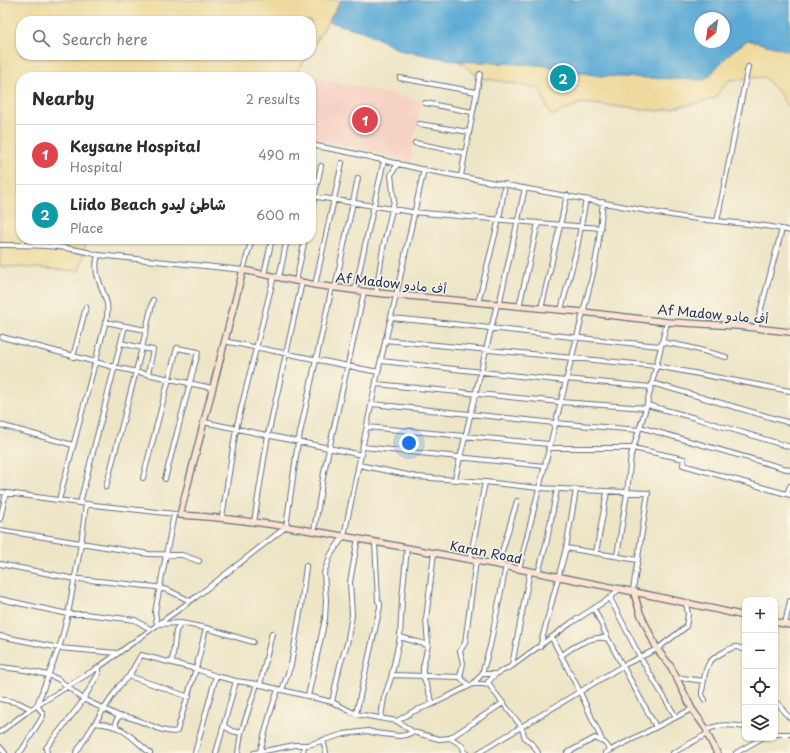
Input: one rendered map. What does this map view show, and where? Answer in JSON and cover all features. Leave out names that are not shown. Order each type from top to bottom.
[{"type":"street","points":[[717,222],[748,67]]},
{"type":"street","points":[[461,176],[480,74]]},
{"type":"street","points":[[400,78],[476,92]]},
{"type":"street","points":[[425,103],[472,112]]},
{"type":"street","points":[[419,124],[469,132]]},
{"type":"street","points":[[415,143],[465,153]]},
{"type":"street","points":[[316,146],[352,152],[424,169],[664,214],[717,222],[758,224],[790,231]]},
{"type":"street","points":[[355,290],[384,160]]},
{"type":"street","points":[[315,285],[342,163]]},
{"type":"street","points":[[376,294],[383,248],[393,209],[394,201],[391,175],[398,163]]},
{"type":"street","points":[[316,186],[322,166]]},
{"type":"street","points":[[308,696],[325,619],[326,600],[324,573],[331,554],[344,536],[378,372],[424,169]]},
{"type":"street","points":[[0,732],[37,705],[99,667],[190,601],[286,527],[298,442],[358,178]]},
{"type":"street","points":[[478,303],[499,219],[505,184]]},
{"type":"street","points":[[455,479],[519,221],[525,188]]},
{"type":"street","points":[[541,308],[567,196]]},
{"type":"street","points":[[316,197],[414,212],[601,228]]},
{"type":"street","points":[[561,310],[577,248],[586,199]]},
{"type":"street","points":[[519,569],[538,488],[594,269],[601,228],[603,202]]},
{"type":"street","points":[[519,306],[538,223]]},
{"type":"street","points":[[756,328],[782,229]]},
{"type":"street","points":[[157,624],[155,612],[166,554],[204,422],[242,270],[250,244]]},
{"type":"street","points":[[264,274],[271,244]]},
{"type":"street","points":[[222,517],[236,429],[286,244]]},
{"type":"street","points":[[254,522],[268,435],[299,282],[304,244]]},
{"type":"street","points":[[0,245],[40,245],[84,251],[98,255],[242,270]]},
{"type":"street","points":[[59,500],[107,317],[108,306],[99,284],[95,264],[98,255]]},
{"type":"street","name":"Af Madow أف مادو","points":[[242,270],[315,285],[376,294],[583,312],[667,322],[756,328],[790,332]]},
{"type":"street","points":[[314,531],[324,472],[364,292]]},
{"type":"street","points":[[106,487],[154,300]]},
{"type":"street","points":[[73,357],[86,307]]},
{"type":"street","points":[[391,318],[492,327],[576,338],[688,347],[726,357]]},
{"type":"street","points":[[105,322],[146,330]]},
{"type":"street","points":[[617,556],[631,455],[652,385],[667,322]]},
{"type":"street","points":[[80,503],[125,326]]},
{"type":"street","points":[[2,337],[114,367],[212,388]]},
{"type":"street","points":[[386,340],[656,366],[790,391]]},
{"type":"street","points":[[224,341],[378,372]]},
{"type":"street","points":[[121,343],[153,350],[148,374]]},
{"type":"street","points":[[143,478],[177,348],[198,352],[165,479]]},
{"type":"street","points":[[381,361],[566,380],[652,385],[790,423]]},
{"type":"street","points":[[376,384],[560,402],[646,407],[695,418],[790,447]]},
{"type":"street","points":[[372,404],[555,423],[639,429],[790,470]]},
{"type":"street","points":[[204,422],[362,455]]},
{"type":"street","points":[[0,425],[73,445]]},
{"type":"street","points":[[367,427],[465,436],[549,446],[633,448],[684,459],[683,465],[789,495],[790,486]]},
{"type":"street","points":[[363,447],[544,466]]},
{"type":"street","points":[[359,465],[417,477],[455,479],[538,488],[648,493],[633,590],[640,613],[658,649],[671,667],[692,709],[707,732],[717,753]]},
{"type":"street","points":[[470,560],[485,482]]},
{"type":"street","points":[[538,573],[546,545],[557,489]]},
{"type":"street","points":[[540,647],[566,548],[576,490]]},
{"type":"street","points":[[0,492],[86,504],[177,514]]},
{"type":"street","points":[[596,553],[607,492]]},
{"type":"street","points":[[0,519],[6,493]]},
{"type":"street","points":[[498,565],[517,501]]},
{"type":"street","points":[[37,705],[58,648],[68,614],[81,544],[86,504]]},
{"type":"street","name":"Karan Road","points":[[177,514],[222,517],[358,538],[633,590],[742,615]]},
{"type":"street","points":[[0,530],[149,554],[182,555],[199,561]]},
{"type":"street","points":[[332,702],[340,665],[347,644],[352,615],[350,582],[358,538]]},
{"type":"street","points":[[356,714],[380,606],[378,601],[375,542]]},
{"type":"street","points":[[381,717],[384,698],[392,674],[400,637],[407,548]]},
{"type":"street","points":[[566,548],[638,560]]},
{"type":"street","points":[[433,704],[423,676],[423,666],[428,645],[426,619],[434,553]]},
{"type":"street","points":[[460,677],[463,663],[460,651],[465,643],[476,561]]},
{"type":"street","points":[[0,564],[75,578],[160,588],[170,591],[190,601]]},
{"type":"street","points":[[260,751],[266,724],[270,716],[270,708],[291,665],[306,566]]},
{"type":"street","points":[[397,721],[414,711],[433,704],[471,685],[482,674],[490,646],[506,566]]},
{"type":"street","points":[[512,666],[530,571]]},
{"type":"street","points":[[538,753],[534,746],[525,738],[521,726],[488,682],[496,674],[512,666],[610,598],[620,588]]},
{"type":"street","points":[[610,598],[640,657],[676,717]]},
{"type":"street","points":[[0,599],[68,614],[85,614],[135,620],[150,629]]},
{"type":"street","points":[[787,625],[790,601]]},
{"type":"street","points":[[478,753],[624,666],[658,649],[686,628],[688,614],[686,603]]},
{"type":"street","points":[[594,608],[608,639],[656,727]]},
{"type":"street","points":[[157,624],[181,623],[206,628],[253,642]]},
{"type":"street","points":[[172,662],[176,631],[181,623]]},
{"type":"street","points":[[0,667],[48,675],[58,679],[83,699],[119,716],[138,719],[149,725],[175,732],[178,728],[189,697],[206,628]]},
{"type":"street","points":[[238,753],[241,733],[258,684],[272,633]]},
{"type":"street","points":[[0,636],[58,648],[118,653]]},
{"type":"street","points":[[561,656],[585,641],[599,636],[608,639]]},
{"type":"street","points":[[400,637],[428,645]]},
{"type":"street","points":[[552,638],[580,692],[602,740],[610,750]]},
{"type":"street","points":[[705,700],[702,695],[705,671],[709,663],[715,657],[734,647],[742,649]]},
{"type":"street","points":[[76,753],[119,686],[129,676],[141,655],[172,662],[236,681],[258,684],[332,702],[356,714],[381,717],[397,721],[413,732],[439,739],[450,738],[504,702]]},
{"type":"street","points":[[47,753],[46,748],[83,699],[99,673],[99,667]]},
{"type":"street","points":[[392,674],[460,677],[471,685],[490,685]]},
{"type":"street","points":[[482,674],[496,674]]},
{"type":"street","points":[[129,676],[189,697]]},
{"type":"street","points":[[195,753],[216,676]]},
{"type":"street","points":[[677,679],[682,678],[704,682]]},
{"type":"street","points":[[216,753],[236,681]]},
{"type":"street","points":[[0,699],[19,703],[31,709]]},
{"type":"street","points":[[779,704],[790,718]]},
{"type":"street","points":[[27,753],[20,751],[44,714],[37,705]]},
{"type":"street","points":[[605,753],[692,709]]},
{"type":"street","points":[[116,726],[116,721],[119,716]]},
{"type":"street","points":[[95,723],[116,726],[127,732],[150,753]]},
{"type":"street","points":[[224,726],[232,731],[241,733]]},
{"type":"street","points":[[673,753],[707,732],[712,727],[742,727]]},
{"type":"street","points":[[254,753],[295,745],[304,745],[344,734],[368,731],[375,734],[399,736],[413,732]]},
{"type":"street","points":[[778,734],[790,734]]},
{"type":"street","points":[[450,738],[460,744],[465,753]]},
{"type":"street","points":[[567,753],[595,738],[602,740]]},
{"type":"street","points":[[323,740],[326,753]]},
{"type":"street","points":[[736,753],[757,741]]},
{"type":"street","points":[[303,753],[304,745]]},
{"type":"street","points":[[0,747],[4,753]]},
{"type":"shaded area","points":[[316,78],[422,101],[410,160],[316,139]]},
{"type":"sand","points":[[0,0],[341,0],[316,42],[316,16],[16,16],[16,60],[305,60],[298,72],[16,72],[16,244],[86,244],[79,271],[0,266]]},
{"type":"sand","points":[[748,40],[786,50],[790,54],[790,110],[779,93],[764,77],[729,80],[714,99],[660,111],[581,103],[551,116],[539,88],[481,78],[458,61],[541,65],[600,76],[705,80],[731,52]]},
{"type":"water","points":[[341,0],[790,0],[790,54],[786,50],[748,40],[731,52],[705,80],[600,76],[541,65],[457,61],[399,50],[366,32],[329,22]]},
{"type":"place","name":"Liido Beach شاطئ ليدو","points":[[563,78]]},
{"type":"place","name":"Keysane Hospital","points":[[365,120]]}]
